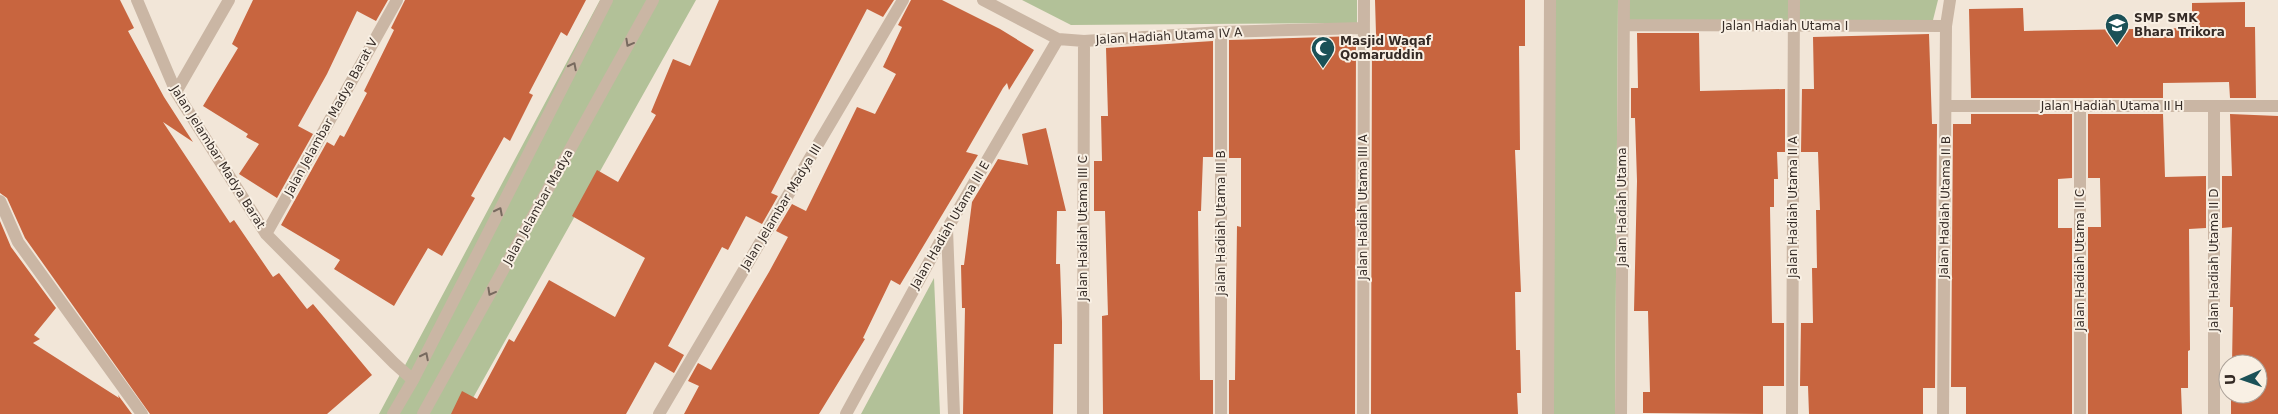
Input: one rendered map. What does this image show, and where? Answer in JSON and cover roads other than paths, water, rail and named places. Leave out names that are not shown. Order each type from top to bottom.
[{"type":"street","name":"Jalan Jelambar Madya Barat","points":[[137,0],[176,92],[266,234],[413,380]]},
{"type":"street","points":[[176,92],[229,0]]},
{"type":"street","name":"Jalan Jelambar Madya Barat V","points":[[266,234],[397,0]]},
{"type":"street","points":[[393,414],[413,380],[607,0]]},
{"type":"street","name":"Jalan Jelambar Madya","points":[[423,414],[653,0]]},
{"type":"street","name":"Jalan Jelambar Madya III","points":[[659,414],[903,0]]},
{"type":"street","name":"Jalan Hadiah Utama IV A","points":[[983,0],[1058,39],[1084,41],[1221,32],[1364,28]]},
{"type":"street","name":"Jalan Hadiah Utama III A","points":[[1363,414],[1364,0]]},
{"type":"street","points":[[1548,414],[1550,0]]},
{"type":"street","name":"Jalan Hadiah Utama","points":[[1621,414],[1624,0]]},
{"type":"street","name":"Jalan Hadiah Utama II A","points":[[1792,414],[1794,0]]},
{"type":"street","name":"Jalan Hadiah Utama II B","points":[[1942,414],[1946,26],[1950,0]]},
{"type":"street","name":"Jalan Hadiah Utama I","points":[[1624,25],[1946,26]]},
{"type":"street","name":"Jalan Hadiah Utama III B","points":[[1221,32],[1221,414]]},
{"type":"street","name":"Jalan Hadiah Utama III E","points":[[846,414],[947,229],[1058,39]]},
{"type":"street","name":"Jalan Hadiah Utama III C","points":[[1083,414],[1084,41]]},
{"type":"street","name":"Jalan Hadiah Utama II H","points":[[1946,106],[2278,106]]},
{"type":"street","name":"Jalan Hadiah Utama II C","points":[[2080,106],[2080,414]]},
{"type":"street","name":"Jalan Hadiah Utama II D","points":[[2214,106],[2214,414]]},
{"type":"street","points":[[0,201],[18,242],[142,414]]},
{"type":"street","points":[[947,229],[954,414]]},
{"type":"place","name":"SMP SMK Bhara Trikora","points":[[2117,46]]},
{"type":"place","name":"Masjid Waqaf Qomaruddin","points":[[1323,69]]}]
